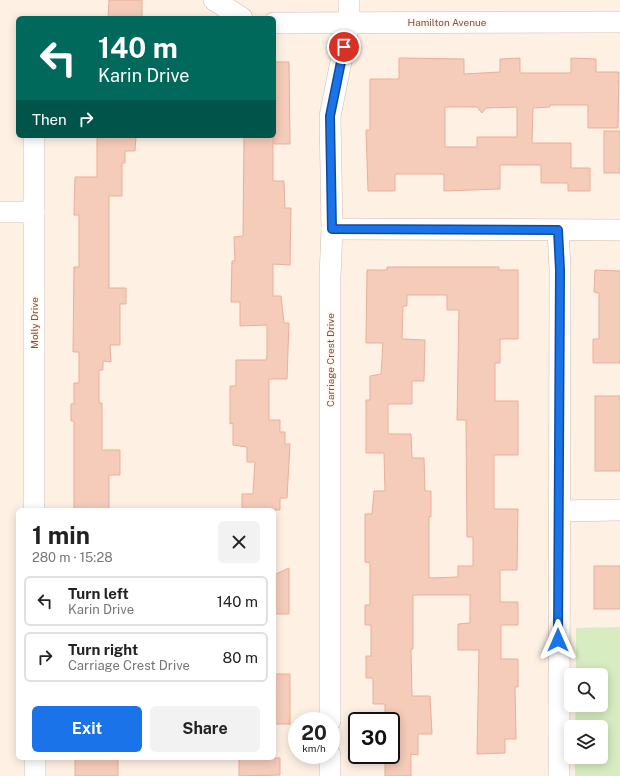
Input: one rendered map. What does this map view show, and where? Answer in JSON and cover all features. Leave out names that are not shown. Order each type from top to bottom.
[{"type":"street","points":[[214,0],[239,16]]},
{"type":"street","name":"Carriage Crest Drive","points":[[330,712],[330,277],[332,229],[330,116],[349,22],[349,0]]},
{"type":"street","name":"Hamilton Avenue","points":[[276,23],[620,22]]},
{"type":"street","name":"Molly Drive","points":[[34,138],[34,508]]},
{"type":"street","points":[[0,212],[34,212]]},
{"type":"street","points":[[332,229],[620,230]]},
{"type":"street","points":[[558,230],[560,270],[560,511],[558,610],[559,776]]},
{"type":"street","points":[[560,511],[620,510]]},
{"type":"street","points":[[35,760],[35,776]]},
{"type":"street","points":[[330,764],[330,776]]},
{"type":"green space","points":[[620,627],[620,776],[575,776],[575,764],[608,764],[608,720],[575,720],[576,712],[608,712],[608,668],[576,668],[576,628]]},
{"type":"building","points":[[109,0],[142,0],[142,16],[108,16]]},
{"type":"building","points":[[399,58],[464,59],[464,74],[500,72],[500,59],[520,58],[520,73],[571,73],[571,58],[596,59],[596,72],[619,72],[618,128],[588,128],[588,105],[550,105],[550,107],[533,108],[532,143],[571,143],[571,168],[590,168],[590,191],[568,191],[568,183],[541,183],[541,165],[500,165],[500,189],[444,191],[444,174],[395,174],[395,191],[368,191],[366,130],[370,130],[370,79],[399,79]],"holes":[[[445,107],[477,107],[482,113],[486,108],[517,107],[517,137],[477,137],[477,147],[445,147]]]},
{"type":"building","points":[[276,62],[289,62],[290,144],[274,144],[274,138],[276,138]]},
{"type":"building","points":[[604,131],[620,131],[620,173],[604,173]]},
{"type":"building","points":[[97,138],[136,138],[135,151],[125,151],[125,163],[122,163],[122,196],[109,196],[109,288],[126,288],[126,304],[120,304],[120,345],[110,345],[111,362],[103,361],[103,370],[99,370],[99,403],[102,403],[102,450],[120,450],[120,475],[109,475],[109,508],[74,508],[74,421],[71,421],[71,404],[74,404],[74,383],[79,383],[79,352],[73,352],[74,267],[79,267],[79,215],[74,215],[75,177],[97,177]]},
{"type":"building","points":[[244,138],[273,138],[273,181],[284,181],[285,208],[291,208],[290,265],[273,264],[273,296],[281,296],[284,323],[289,323],[287,379],[269,379],[269,420],[280,420],[280,432],[285,432],[285,444],[290,444],[287,498],[280,498],[280,510],[276,510],[276,508],[242,508],[242,494],[253,494],[255,462],[247,462],[247,447],[233,445],[233,423],[230,424],[230,386],[236,386],[236,360],[266,360],[267,356],[267,325],[240,326],[240,302],[231,302],[232,261],[235,261],[234,237],[243,236]]},
{"type":"building","points":[[387,267],[499,267],[499,270],[518,270],[518,339],[500,339],[500,363],[495,363],[495,401],[518,401],[518,455],[494,455],[494,509],[518,509],[517,570],[500,570],[500,602],[518,602],[518,625],[501,625],[501,659],[518,659],[518,687],[515,687],[516,739],[505,739],[505,753],[477,754],[479,650],[458,650],[458,624],[470,623],[470,595],[413,595],[413,649],[411,649],[412,696],[430,696],[432,734],[418,734],[418,755],[411,754],[411,776],[385,776],[385,764],[400,764],[400,712],[385,712],[385,704],[373,704],[373,678],[366,678],[366,656],[371,656],[371,625],[365,625],[365,605],[370,605],[370,563],[365,562],[365,514],[372,514],[374,491],[385,491],[384,453],[366,453],[366,400],[370,400],[370,376],[381,374],[383,343],[366,343],[367,270],[387,270]],"holes":[[[407,295],[447,295],[447,310],[459,310],[457,420],[466,420],[467,537],[473,537],[473,566],[458,566],[458,577],[429,578],[429,517],[431,517],[431,491],[425,491],[424,458],[412,458],[411,434],[388,434],[388,404],[412,404],[412,381],[424,381],[425,340],[402,339],[403,306],[407,306]]]},
{"type":"building","points":[[595,270],[620,271],[620,363],[593,363],[593,339],[599,339],[599,293],[594,292]]},
{"type":"building","points":[[595,396],[620,396],[620,471],[595,471]]},
{"type":"building","points":[[594,566],[620,566],[620,609],[594,609]]},
{"type":"building","points":[[289,568],[289,614],[276,614],[276,574]]},
{"type":"building","points":[[276,674],[290,674],[290,712],[288,712],[288,724],[276,724]]},
{"type":"building","points":[[276,758],[280,758],[280,775],[239,776],[239,760],[276,760]]},
{"type":"building","points":[[75,760],[118,760],[118,776],[75,776]]},
{"type":"route","points":[[344,47],[330,116],[332,229],[558,230],[560,270],[560,511],[558,640]]}]
